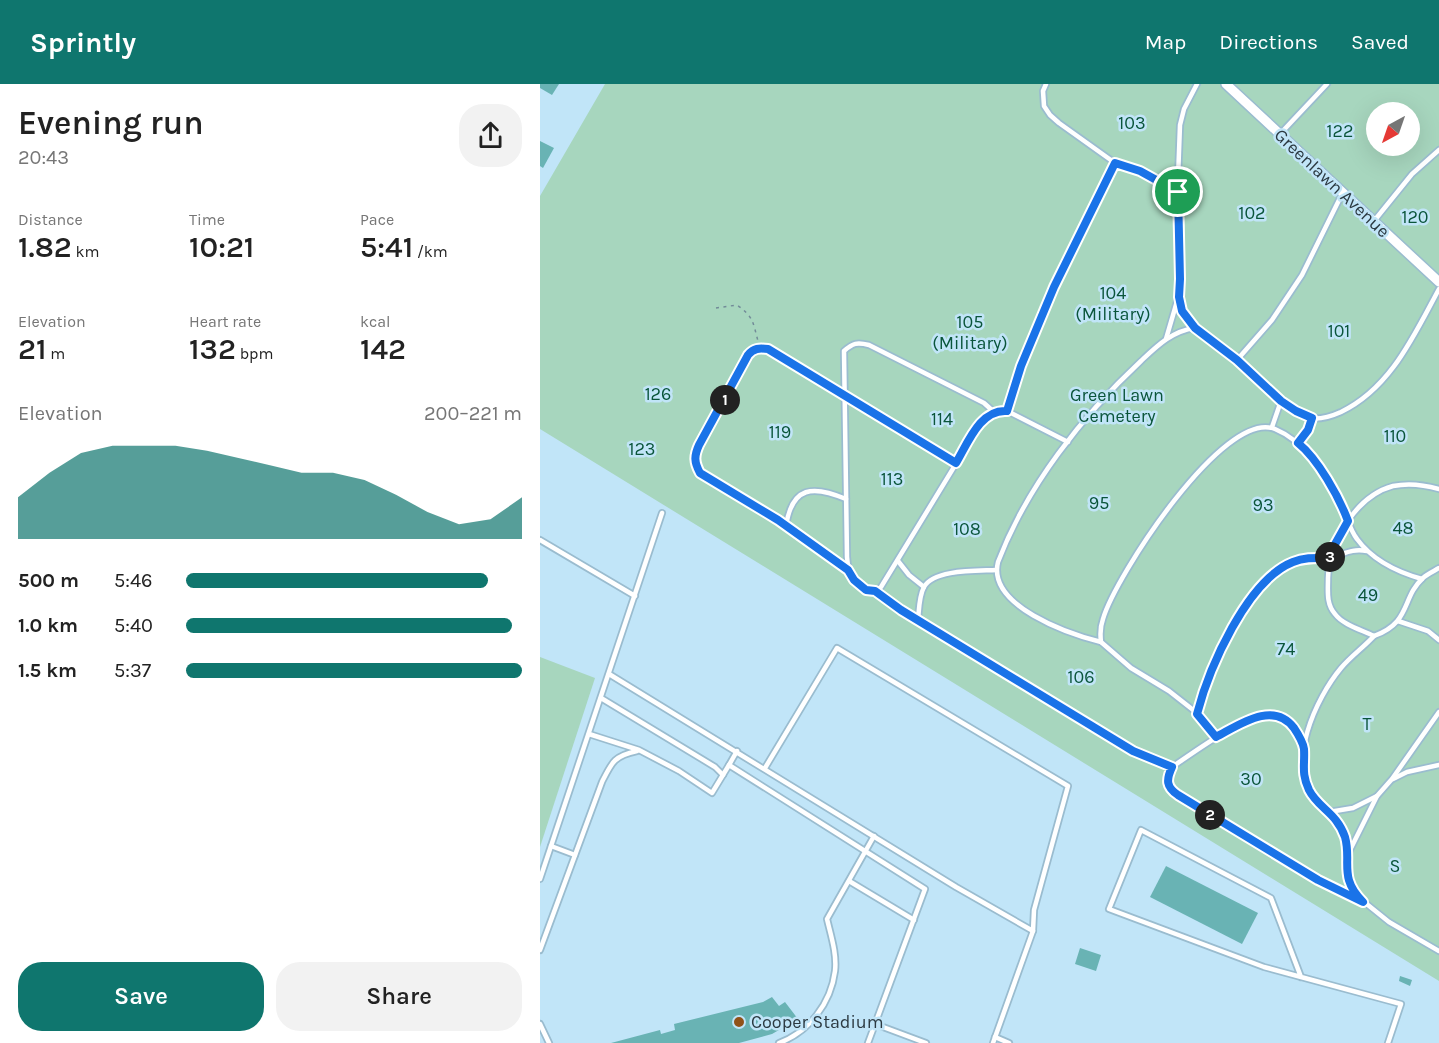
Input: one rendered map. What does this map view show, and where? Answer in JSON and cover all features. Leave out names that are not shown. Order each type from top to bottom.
[{"type":"street","name":"Greenlawn Avenue","points":[[1226,84],[1439,282]]},
{"type":"lane","points":[[1046,84],[1042,99],[1050,115],[1115,163],[1147,174],[1178,192]]},
{"type":"lane","points":[[1166,339],[1179,297],[1180,125],[1184,109],[1197,84]]},
{"type":"lane","points":[[1280,134],[1328,84]]},
{"type":"lane","points":[[1374,221],[1412,174],[1439,150]]},
{"type":"lane","points":[[1007,411],[1021,366],[1054,287],[1115,163]]},
{"type":"lane","points":[[1237,360],[1272,320],[1302,275],[1343,193]]},
{"type":"lane","points":[[1179,297],[1182,311],[1195,328],[1237,360],[1281,401],[1312,418],[1321,418],[1353,406],[1379,385],[1402,355],[1439,289]]},
{"type":"lane","points":[[1195,328],[1180,331],[1166,339],[1123,378],[1068,442],[1022,510],[996,570],[1004,590],[1024,610],[1074,634],[1101,642],[1125,664],[1169,691],[1197,714],[1216,737]]},
{"type":"lane","points":[[848,570],[844,351],[850,345],[858,342],[868,345],[984,403],[994,412]]},
{"type":"lane","points":[[956,463],[768,349],[760,348],[748,355],[699,445],[695,460],[700,473],[786,526],[848,570],[854,580],[866,590],[875,591],[918,620],[1133,751],[1172,767]]},
{"type":"lane","points":[[1272,427],[1281,401]]},
{"type":"lane","points":[[875,591],[881,587],[898,561],[982,421],[994,412],[1007,411],[1068,442]]},
{"type":"lane","points":[[1298,443],[1308,430],[1312,418]]},
{"type":"lane","points":[[1101,642],[1103,617],[1122,577],[1138,550],[1174,500],[1210,460],[1236,439],[1258,428],[1272,427],[1298,443],[1317,465],[1339,501],[1357,539],[1367,551],[1392,567],[1422,579]]},
{"type":"lane","points":[[1374,636],[1336,616],[1330,608],[1329,558],[1336,540],[1348,521],[1369,501],[1392,487],[1404,485],[1439,489]]},
{"type":"lane","points":[[786,526],[792,505],[797,496],[805,491],[817,490],[846,499]]},
{"type":"lane","points":[[540,879],[662,513]]},
{"type":"lane","points":[[540,540],[635,596]]},
{"type":"lane","points":[[1197,714],[1211,669],[1233,627],[1258,590],[1281,568],[1292,562],[1303,559],[1329,558],[1350,550],[1367,551]]},
{"type":"lane","points":[[898,561],[909,575],[924,587]]},
{"type":"lane","points":[[1363,902],[1350,883],[1346,871],[1347,847],[1344,836],[1329,812],[1315,801],[1304,779],[1302,768],[1304,749],[1315,707],[1326,687],[1340,669],[1374,636],[1384,633],[1398,621],[1422,579],[1439,568]]},
{"type":"lane","points":[[918,620],[924,587],[936,577],[944,574],[996,570]]},
{"type":"lane","points":[[1398,621],[1428,631],[1439,640]]},
{"type":"lane","points":[[765,768],[837,648],[1068,786],[1034,910],[1033,931],[994,1040],[1009,1043]]},
{"type":"lane","points":[[609,674],[956,887],[1033,931]]},
{"type":"lane","points":[[601,698],[715,767],[723,775]]},
{"type":"lane","points":[[1346,858],[1377,796],[1392,779],[1439,712]]},
{"type":"lane","points":[[1304,749],[1293,726],[1284,718],[1264,714],[1216,737],[1172,767],[1168,783],[1170,789],[1178,795],[1318,880],[1363,902],[1389,922],[1439,951]]},
{"type":"lane","points":[[589,734],[639,750],[679,771],[712,793],[737,751]]},
{"type":"lane","points":[[540,948],[602,782],[611,764],[622,754],[639,750]]},
{"type":"lane","points":[[729,765],[926,889],[868,1043]]},
{"type":"lane","points":[[1392,779],[1407,772],[1439,765]]},
{"type":"lane","points":[[1329,812],[1353,808],[1377,796]]},
{"type":"lane","points":[[1300,977],[1271,898],[1141,830],[1109,909],[1264,967],[1300,977],[1401,1005],[1388,1043]]},
{"type":"lane","points":[[779,1043],[804,1030],[817,1015],[829,993],[835,971],[834,950],[827,919],[874,836]]},
{"type":"lane","points":[[551,846],[575,855]]},
{"type":"lane","points":[[849,881],[914,921]]},
{"type":"lane","points":[[540,1024],[549,1043]]},
{"type":"lane","points":[[875,1024],[926,1043]]},
{"type":"path","points":[[716,308],[737,305],[747,312],[755,324],[760,348]]},
{"type":"green space","name":"Green Lawn Cemetery","points":[[605,84],[1439,84],[1439,981],[540,429],[540,196]]},
{"type":"green space","points":[[540,657],[595,678],[540,847]]},
{"type":"building","points":[[540,84],[559,84],[552,95],[540,88]]},
{"type":"building","points":[[540,141],[554,148],[543,168],[540,166]]},
{"type":"building","points":[[1166,866],[1258,913],[1242,944],[1150,897]]},
{"type":"building","points":[[1080,948],[1101,955],[1096,971],[1075,964]]},
{"type":"building","points":[[1400,976],[1412,980],[1410,986],[1399,981]]},
{"type":"building","name":"Cooper Stadium","points":[[772,997],[779,1006],[785,1002],[798,1019],[772,1034],[739,1043],[611,1043],[660,1030],[661,1034],[675,1030],[674,1024],[763,1002]]},
{"type":"place","name":"Cooper Stadium","points":[[739,1022]]},
{"type":"route","points":[[1115,163],[1140,171],[1178,192],[1179,297],[1182,311],[1195,328],[1237,360],[1281,401],[1312,418],[1308,430],[1298,443],[1317,465],[1339,501],[1348,521],[1329,558],[1303,559],[1292,562],[1281,568],[1258,590],[1233,627],[1211,669],[1197,714],[1216,737],[1264,714],[1284,718],[1293,726],[1304,749],[1302,768],[1304,779],[1315,801],[1327,809],[1340,827],[1347,847],[1346,871],[1350,883],[1363,902],[1318,880],[1178,795],[1170,789],[1168,783],[1172,767],[1133,751],[880,597],[875,591],[866,590],[854,580],[848,570],[778,520],[700,473],[696,466],[695,454],[699,445],[748,355],[760,348],[768,349],[956,463],[982,421],[998,410],[1007,411],[1021,366],[1054,287],[1115,163]]},
{"type":"park label","name":"103","points":[[1132,123]]},
{"type":"park label","name":"122","points":[[1340,131]]},
{"type":"park label","name":"102","points":[[1252,213]]},
{"type":"park label","name":"120","points":[[1415,217]]},
{"type":"park label","name":"104 (Military)","points":[[1113,303]]},
{"type":"park label","name":"101","points":[[1339,331]]},
{"type":"park label","name":"105 (Military)","points":[[970,332]]},
{"type":"park label","name":"126","points":[[658,394]]},
{"type":"park label","name":"114","points":[[942,419]]},
{"type":"park label","name":"119","points":[[780,432]]},
{"type":"park label","name":"110","points":[[1395,436]]},
{"type":"park label","name":"123","points":[[642,449]]},
{"type":"park label","name":"113","points":[[892,479]]},
{"type":"park label","name":"95","points":[[1099,503]]},
{"type":"park label","name":"93","points":[[1263,505]]},
{"type":"park label","name":"48","points":[[1403,528]]},
{"type":"park label","name":"108","points":[[967,529]]},
{"type":"park label","name":"49","points":[[1368,595]]},
{"type":"park label","name":"74","points":[[1286,649]]},
{"type":"park label","name":"106","points":[[1081,677]]},
{"type":"park label","name":"T","points":[[1367,724]]},
{"type":"park label","name":"30","points":[[1251,779]]},
{"type":"park label","name":"S","points":[[1395,866]]}]
